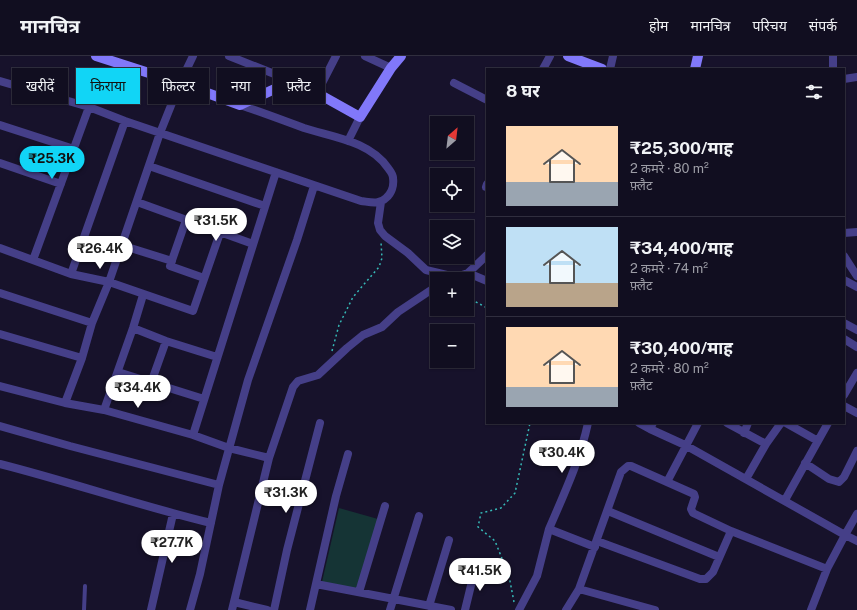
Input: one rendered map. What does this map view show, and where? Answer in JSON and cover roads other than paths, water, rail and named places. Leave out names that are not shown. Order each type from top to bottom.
[{"type":"street","points":[[96,56],[148,73]]},
{"type":"street","points":[[229,56],[248,59],[273,72]]},
{"type":"street","points":[[325,77],[336,56]]},
{"type":"street","points":[[365,56],[391,68]]},
{"type":"street","points":[[348,141],[360,117],[400,56]]},
{"type":"street","points":[[544,68],[550,56]]},
{"type":"street","points":[[568,56],[599,68]]},
{"type":"street","points":[[610,68],[613,56]]},
{"type":"street","points":[[695,68],[698,56]]},
{"type":"street","points":[[833,56],[833,68]]},
{"type":"street","points":[[186,68],[191,57]]},
{"type":"street","points":[[845,79],[857,77]]},
{"type":"street","points":[[0,81],[89,107],[125,121],[360,201],[374,203],[381,202],[388,196],[392,189],[394,182],[393,175],[385,164],[370,151],[348,141],[313,131],[209,94]]},
{"type":"street","points":[[454,83],[486,99]]},
{"type":"street","points":[[240,105],[273,90]]},
{"type":"street","points":[[325,97],[360,117]]},
{"type":"street","points":[[65,402],[172,104]]},
{"type":"street","points":[[33,260],[89,107]]},
{"type":"street","points":[[71,274],[125,121]]},
{"type":"street","points":[[0,125],[74,149]]},
{"type":"street","points":[[0,163],[61,184]]},
{"type":"street","points":[[149,166],[265,206]]},
{"type":"street","points":[[193,435],[276,172]]},
{"type":"street","points":[[190,610],[200,574],[219,485],[248,380],[297,240],[314,186]]},
{"type":"street","points":[[137,202],[253,244]]},
{"type":"street","points":[[381,202],[378,223],[380,230],[385,236],[408,253],[426,270],[432,272]]},
{"type":"street","points":[[186,220],[170,266],[204,278]]},
{"type":"street","points":[[845,233],[857,232]]},
{"type":"street","points":[[0,248],[71,274],[109,282],[193,312],[220,233]]},
{"type":"street","points":[[121,245],[172,260]]},
{"type":"street","points":[[469,272],[486,256]]},
{"type":"street","points":[[845,258],[857,276]]},
{"type":"street","points":[[474,276],[486,281]]},
{"type":"street","points":[[845,281],[857,287]]},
{"type":"street","points":[[267,610],[233,606],[269,458],[293,387],[298,381],[318,375],[363,335],[382,326],[398,312],[430,291]]},
{"type":"street","points":[[0,293],[92,323]]},
{"type":"street","points":[[104,410],[143,295]]},
{"type":"street","points":[[845,324],[857,330]]},
{"type":"street","points":[[133,328],[166,341],[217,357]]},
{"type":"street","points":[[0,334],[82,358]]},
{"type":"street","points":[[845,340],[857,347]]},
{"type":"street","points":[[151,383],[166,341]]},
{"type":"street","points":[[118,372],[204,399]]},
{"type":"street","points":[[847,385],[857,373]]},
{"type":"street","points":[[1,390],[104,410],[193,435],[229,448],[269,458]]},
{"type":"street","points":[[845,407],[857,413]]},
{"type":"street","points":[[274,610],[287,550],[320,423]]},
{"type":"street","points":[[516,608],[536,576],[549,529],[583,446],[588,424]]},
{"type":"street","points":[[667,482],[685,445],[697,424]]},
{"type":"street","points":[[729,424],[766,444]]},
{"type":"street","points":[[744,432],[748,424]]},
{"type":"street","points":[[746,479],[766,444],[780,424]]},
{"type":"street","points":[[788,424],[818,441]]},
{"type":"street","points":[[785,500],[827,424]]},
{"type":"street","points":[[0,426],[219,485]]},
{"type":"street","points":[[652,426],[857,541]]},
{"type":"street","points":[[805,463],[829,479],[839,482],[844,477],[857,451]]},
{"type":"street","points":[[310,610],[336,496],[348,454]]},
{"type":"street","points":[[0,464],[38,473],[173,514],[211,523]]},
{"type":"street","points":[[566,610],[580,589],[622,472],[628,466],[694,494],[695,497],[691,509],[693,513],[731,531],[828,569]]},
{"type":"street","points":[[359,592],[385,506]]},
{"type":"street","points":[[608,510],[720,556]]},
{"type":"street","points":[[151,610],[173,514]]},
{"type":"street","points":[[811,610],[828,569],[857,514]]},
{"type":"street","points":[[390,610],[419,516]]},
{"type":"street","points":[[549,529],[700,579],[706,579],[710,575],[731,531]]},
{"type":"street","points":[[429,606],[449,540]]},
{"type":"street","points":[[465,610],[475,570]]},
{"type":"street","points":[[316,584],[451,610]]},
{"type":"street","points":[[580,589],[655,610]]},
{"type":"lane","points":[[84,610],[85,586]]}]
